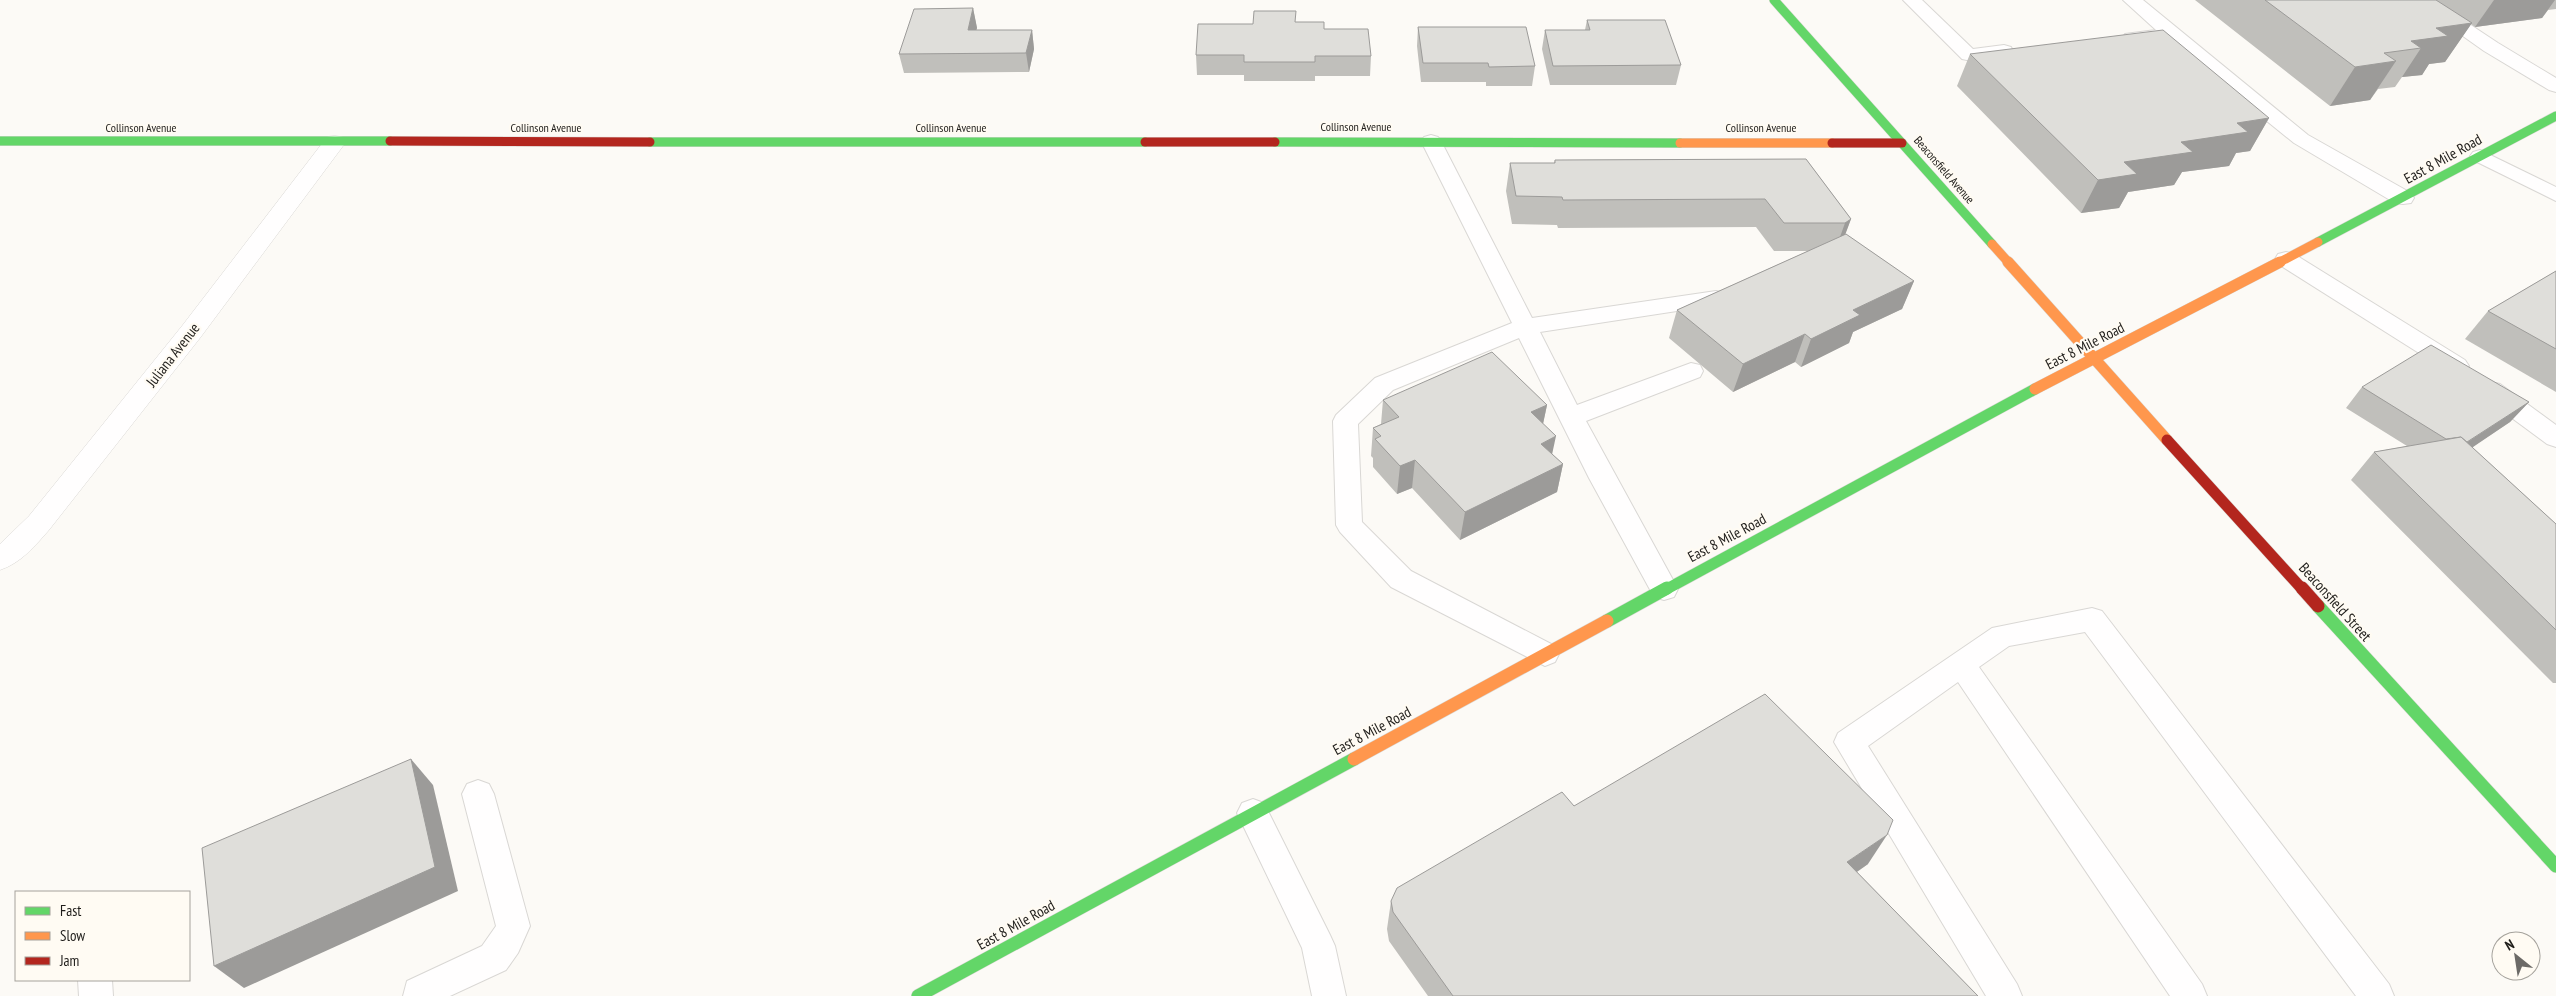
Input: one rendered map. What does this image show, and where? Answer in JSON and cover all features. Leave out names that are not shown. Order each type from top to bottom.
[{"type":"street","name":"Beaconsfield Avenue","points":[[1774,0],[2093,358]]},
{"type":"street","name":"East 8 Mile Road","points":[[918,996],[1664,589],[2093,358],[2403,198],[2556,116]]},
{"type":"street","name":"Collinson Avenue","points":[[0,141],[1902,142]]},
{"type":"street","name":"Juliana Avenue","points":[[0,559],[22,542],[39,523],[191,332],[335,142]]},
{"type":"street","name":"Beaconsfield Street","points":[[2093,358],[2552,857]]},
{"type":"lane","points":[[1912,0],[1969,55],[2024,49]]},
{"type":"lane","points":[[2132,0],[2301,139],[2403,198]]},
{"type":"lane","points":[[2421,0],[2491,47],[2556,86]]},
{"type":"lane","points":[[2116,40],[2171,34]]},
{"type":"lane","points":[[1431,141],[1602,478],[1664,589]]},
{"type":"lane","points":[[2480,156],[2556,195]]},
{"type":"lane","points":[[2286,259],[2475,377],[2556,438]]},
{"type":"lane","points":[[1545,654],[1401,578],[1349,525],[1344,421],[1384,384],[1525,327],[1716,298]]},
{"type":"lane","points":[[1571,417],[1691,370]]},
{"type":"lane","points":[[2005,996],[1849,742],[2002,636],[2092,619],[2377,996]]},
{"type":"lane","points":[[1962,664],[2190,996]]},
{"type":"lane","points":[[417,995],[494,958],[506,942],[513,926],[478,794]]},
{"type":"lane","points":[[1253,813],[1318,946],[1329,996]]},
{"type":"lane","points":[[95,981],[96,996]]},
{"type":"building","points":[[2265,0],[2436,0],[2472,23],[2436,28],[2448,36],[2411,41],[2421,48],[2384,53],[2396,61],[2355,67]]},
{"type":"building","points":[[973,8],[968,30],[1032,30],[1026,53],[899,54],[914,9]]},
{"type":"building","points":[[1254,11],[1296,11],[1295,22],[1324,22],[1324,29],[1368,29],[1371,56],[1315,56],[1315,62],[1244,62],[1244,55],[1196,55],[1198,24],[1253,24]]},
{"type":"building","points":[[1587,20],[1665,20],[1681,65],[1553,66],[1545,30],[1590,30]]},
{"type":"building","points":[[1418,27],[1526,27],[1535,66],[1489,67],[1488,63],[1423,63]]},
{"type":"building","points":[[2163,30],[2269,118],[2237,123],[2248,132],[2181,142],[2193,152],[2124,162],[2137,174],[2098,180],[1970,54]]},
{"type":"building","points":[[1806,159],[1851,219],[1845,223],[1784,223],[1765,199],[1563,200],[1562,197],[1516,196],[1510,163],[1555,163],[1555,160]]},
{"type":"building","points":[[1846,234],[1914,281],[1853,310],[1860,315],[1811,339],[1805,334],[1743,364],[1677,310]]},
{"type":"building","points":[[2556,271],[2556,349],[2488,311]]},
{"type":"building","points":[[2431,345],[2529,402],[2467,442],[2461,437],[2446,439],[2362,387]]},
{"type":"building","points":[[1492,352],[1547,405],[1531,412],[1556,436],[1541,444],[1563,464],[1465,512],[1415,460],[1400,466],[1375,439],[1381,436],[1373,428],[1399,417],[1383,400]]},
{"type":"building","points":[[2461,437],[2556,524],[2556,630],[2374,452]]},
{"type":"building","points":[[1765,694],[1893,820],[1887,835],[1847,862],[1978,996],[1453,996],[1393,912],[1391,901],[1397,888],[1562,792],[1574,806]]},
{"type":"building","points":[[411,759],[435,867],[214,966],[202,848]]},
{"type":"traffic: fast","points":[[1774,0],[1992,244]]},
{"type":"traffic: fast","points":[[2318,242],[2556,116]]},
{"type":"traffic: fast","points":[[0,141],[390,141]]},
{"type":"traffic: fast","points":[[650,142],[1145,142]]},
{"type":"traffic: fast","points":[[1275,142],[1680,143]]},
{"type":"traffic: fast","points":[[1607,621],[2035,389]]},
{"type":"traffic: fast","points":[[2318,606],[2556,866]]},
{"type":"traffic: fast","points":[[918,996],[1354,759]]},
{"type":"traffic: slow","points":[[1680,143],[1832,143]]},
{"type":"traffic: slow","points":[[2035,389],[2318,242]]},
{"type":"traffic: slow","points":[[1992,244],[2167,440]]},
{"type":"traffic: slow","points":[[1354,759],[1607,621]]},
{"type":"traffic: jam","points":[[390,141],[650,142]]},
{"type":"traffic: jam","points":[[1145,142],[1275,142]]},
{"type":"traffic: jam","points":[[1832,143],[1902,143]]},
{"type":"traffic: jam","points":[[2167,440],[2318,606]]}]
